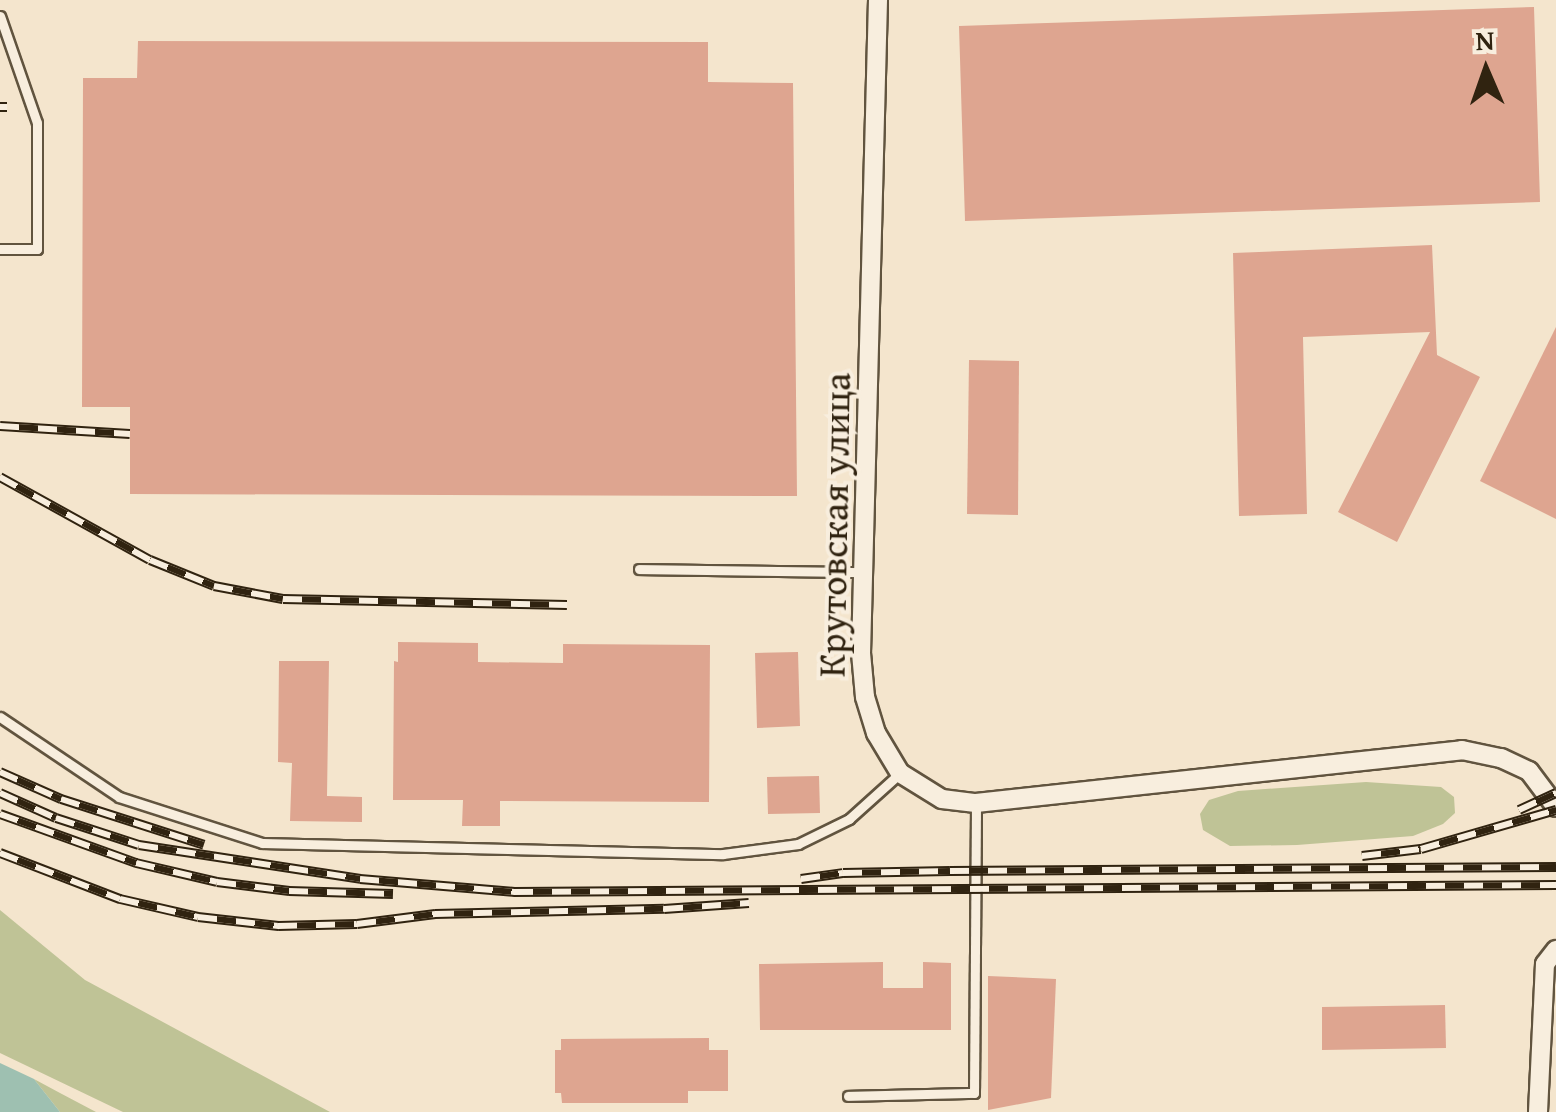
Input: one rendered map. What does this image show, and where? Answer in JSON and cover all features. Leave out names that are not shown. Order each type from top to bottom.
[{"type":"street","name":"Крутовская улица","points":[[878,0],[863,572],[865,697],[876,733],[900,773],[942,799],[976,803],[1462,750],[1501,758],[1529,771],[1556,808]]},
{"type":"street","points":[[1538,1112],[1545,964],[1556,950]]},
{"type":"lane","points":[[0,16],[37,123],[36,250],[0,250]]},
{"type":"lane","points":[[639,569],[863,572]]},
{"type":"lane","points":[[0,717],[119,797],[262,843],[723,854],[798,844],[849,819],[900,773]]},
{"type":"lane","points":[[848,1096],[974,1093],[976,803]]},
{"type":"shaded area","points":[[1366,782],[1441,787],[1454,797],[1455,813],[1443,824],[1413,836],[1297,845],[1230,846],[1203,830],[1200,814],[1209,800],[1238,791]]},
{"type":"shaded area","points":[[0,910],[85,980],[330,1112],[123,1112],[0,1053]]},
{"type":"shaded area","points":[[0,1063],[34,1079],[60,1112],[0,1112]]},
{"type":"shaded area","points":[[34,1079],[60,1093],[96,1112],[60,1112]]},
{"type":"building","points":[[1534,7],[1540,202],[965,221],[959,26]]},
{"type":"building","points":[[138,41],[708,42],[708,82],[793,83],[797,496],[130,494],[130,407],[82,407],[83,78],[137,78]]},
{"type":"building","points":[[1432,245],[1437,355],[1480,377],[1397,542],[1338,512],[1430,332],[1303,337],[1307,514],[1239,516],[1233,253]]},
{"type":"building","points":[[1556,327],[1556,519],[1480,481]]},
{"type":"building","points":[[969,360],[1019,361],[1018,515],[967,514]]},
{"type":"building","points":[[398,642],[478,643],[478,662],[563,663],[563,644],[710,645],[709,802],[500,801],[500,826],[462,826],[463,800],[393,800],[394,661],[398,662]]},
{"type":"building","points":[[798,652],[800,726],[757,728],[755,653]]},
{"type":"building","points":[[279,661],[329,661],[327,796],[362,797],[362,822],[290,821],[292,763],[278,762]]},
{"type":"building","points":[[819,776],[820,813],[768,814],[767,777]]},
{"type":"building","points":[[883,962],[883,988],[923,988],[923,962],[951,963],[951,1030],[760,1030],[759,964]]},
{"type":"building","points":[[988,976],[1056,979],[1051,1098],[988,1110]]},
{"type":"building","points":[[1445,1005],[1446,1048],[1322,1050],[1322,1007]]},
{"type":"building","points":[[709,1038],[709,1050],[728,1050],[728,1091],[688,1091],[688,1103],[562,1103],[561,1093],[555,1093],[555,1050],[561,1050],[561,1039]]},
{"type":"railway","points":[[0,107],[7,107]]},
{"type":"railway","points":[[0,426],[130,434]]},
{"type":"railway","points":[[0,477],[150,560],[214,586],[283,599],[567,605]]},
{"type":"railway","points":[[0,772],[61,799],[204,845]]},
{"type":"railway","points":[[0,793],[56,818],[139,845],[360,879],[514,892],[1556,885]]},
{"type":"railway","points":[[1519,810],[1556,793]]},
{"type":"railway","points":[[1362,856],[1421,849],[1556,810]]},
{"type":"railway","points":[[0,814],[136,863],[217,882],[289,891],[393,894]]},
{"type":"railway","points":[[0,853],[120,899],[198,917],[278,926],[357,924],[435,914],[664,909],[749,903]]},
{"type":"railway","points":[[801,879],[843,873],[950,871],[1556,867]]}]
